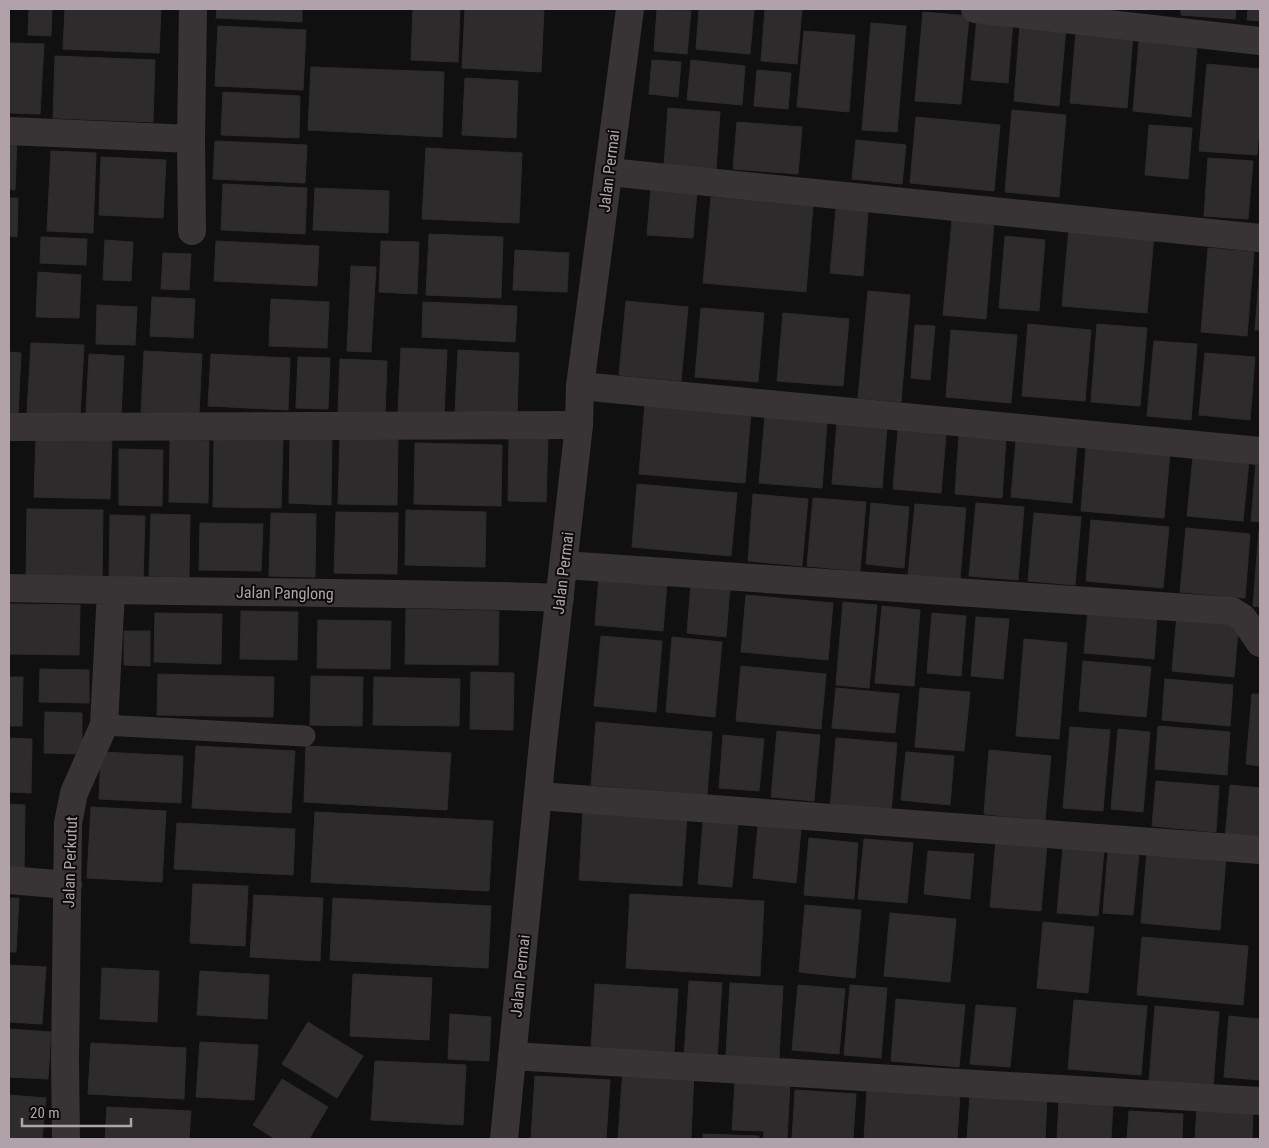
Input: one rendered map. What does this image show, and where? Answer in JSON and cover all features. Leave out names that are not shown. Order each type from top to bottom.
[{"type":"street","points":[[192,231],[193,9]]},
{"type":"street","name":"Jalan Permai","points":[[504,1139],[538,796],[579,425],[580,386],[630,9]]},
{"type":"street","points":[[975,9],[1260,41]]},
{"type":"street","points":[[9,130],[191,139]]},
{"type":"street","points":[[609,172],[1260,238]]},
{"type":"street","points":[[580,386],[1260,451]]},
{"type":"street","points":[[9,427],[579,425]]},
{"type":"street","points":[[564,565],[1232,611],[1243,618],[1260,643]]},
{"type":"street","name":"Jalan Panglong","points":[[9,588],[481,595],[560,598]]},
{"type":"street","name":"Jalan Perkutut","points":[[66,1139],[68,823],[74,793],[104,725],[111,591]]},
{"type":"street","points":[[538,796],[1260,850]]},
{"type":"street","points":[[9,880],[68,885]]},
{"type":"street","points":[[512,1056],[1260,1101]]},
{"type":"lane","points":[[104,725],[305,736]]},
{"type":"building","points":[[29,9],[52,9],[51,36],[28,35]]},
{"type":"building","points":[[65,9],[161,9],[159,53],[63,49]]},
{"type":"building","points":[[217,9],[302,9],[302,22],[216,18]]},
{"type":"building","points":[[413,9],[460,9],[458,62],[411,60]]},
{"type":"building","points":[[465,9],[544,9],[541,72],[462,68]]},
{"type":"building","points":[[657,9],[691,11],[687,54],[654,51]]},
{"type":"building","points":[[699,9],[754,9],[750,54],[696,49]]},
{"type":"building","points":[[765,9],[802,9],[797,64],[761,61]]},
{"type":"building","points":[[1181,9],[1236,9],[1235,19],[1181,15]]},
{"type":"building","points":[[1248,9],[1260,9],[1260,21],[1247,20]]},
{"type":"building","points":[[923,12],[969,16],[961,104],[915,101]]},
{"type":"building","points":[[977,18],[1013,21],[1008,83],[971,80]]},
{"type":"building","points":[[871,23],[906,26],[897,132],[862,130]]},
{"type":"building","points":[[1020,24],[1066,28],[1059,106],[1014,101]]},
{"type":"building","points":[[218,26],[306,30],[303,90],[215,86]]},
{"type":"building","points":[[804,31],[855,35],[849,112],[797,107]]},
{"type":"building","points":[[1076,31],[1133,36],[1127,108],[1070,103]]},
{"type":"building","points":[[1139,41],[1197,45],[1191,117],[1133,111]]},
{"type":"building","points":[[9,43],[44,44],[40,114],[9,113]]},
{"type":"building","points":[[55,56],[155,60],[153,122],[53,118]]},
{"type":"building","points":[[652,60],[681,62],[678,97],[649,94]]},
{"type":"building","points":[[691,60],[745,66],[742,105],[687,100]]},
{"type":"building","points":[[1207,64],[1260,69],[1260,115],[1257,155],[1199,151]]},
{"type":"building","points":[[311,67],[444,72],[442,137],[308,130]]},
{"type":"building","points":[[757,70],[791,73],[788,109],[754,106]]},
{"type":"building","points":[[465,78],[518,81],[516,138],[462,135]]},
{"type":"building","points":[[223,92],[300,96],[299,138],[221,135]]},
{"type":"building","points":[[668,108],[720,112],[716,170],[664,166]]},
{"type":"building","points":[[1012,110],[1066,115],[1059,197],[1005,192]]},
{"type":"building","points":[[916,117],[1000,125],[994,191],[910,183]]},
{"type":"building","points":[[737,122],[802,127],[798,174],[733,169]]},
{"type":"building","points":[[1149,125],[1192,128],[1188,179],[1145,175]]},
{"type":"building","points":[[9,135],[17,136],[15,190],[9,189]]},
{"type":"building","points":[[856,140],[906,145],[902,184],[852,179]]},
{"type":"building","points":[[215,141],[307,145],[305,183],[213,179]]},
{"type":"building","points":[[426,148],[522,153],[519,223],[422,219]]},
{"type":"building","points":[[51,151],[96,153],[93,233],[47,231]]},
{"type":"building","points":[[101,157],[166,160],[163,218],[99,215]]},
{"type":"building","points":[[1208,158],[1253,161],[1248,219],[1204,216]]},
{"type":"building","points":[[223,184],[307,188],[305,234],[221,230]]},
{"type":"building","points":[[651,187],[697,191],[693,238],[647,235]]},
{"type":"building","points":[[315,188],[389,191],[388,233],[313,230]]},
{"type":"building","points":[[711,197],[813,206],[806,292],[703,283]]},
{"type":"building","points":[[9,198],[18,198],[17,237],[9,236]]},
{"type":"building","points":[[836,209],[868,212],[863,276],[830,273]]},
{"type":"building","points":[[952,220],[994,223],[986,319],[943,315]]},
{"type":"building","points":[[1069,228],[1154,236],[1147,313],[1062,306]]},
{"type":"building","points":[[429,234],[503,237],[501,298],[426,295]]},
{"type":"building","points":[[1005,236],[1045,240],[1039,311],[999,308]]},
{"type":"building","points":[[41,237],[87,239],[86,265],[40,263]]},
{"type":"building","points":[[105,240],[133,242],[131,281],[103,280]]},
{"type":"building","points":[[216,241],[319,246],[317,286],[214,281]]},
{"type":"building","points":[[381,241],[419,242],[417,294],[379,292]]},
{"type":"building","points":[[1208,248],[1254,252],[1247,336],[1201,332]]},
{"type":"building","points":[[515,250],[569,253],[567,292],[513,290]]},
{"type":"building","points":[[163,253],[191,254],[189,290],[161,289]]},
{"type":"building","points":[[351,266],[376,267],[371,352],[347,351]]},
{"type":"building","points":[[1260,267],[1260,330],[1255,330]]},
{"type":"building","points":[[38,272],[81,275],[79,318],[36,317]]},
{"type":"building","points":[[868,291],[910,295],[901,402],[858,398]]},
{"type":"building","points":[[152,297],[195,299],[193,338],[150,336]]},
{"type":"building","points":[[271,299],[329,302],[327,348],[269,346]]},
{"type":"building","points":[[626,301],[688,307],[681,381],[619,375]]},
{"type":"building","points":[[423,302],[517,306],[515,342],[422,337]]},
{"type":"building","points":[[97,305],[137,307],[135,345],[96,344]]},
{"type":"building","points":[[701,308],[764,313],[758,382],[695,377]]},
{"type":"building","points":[[783,313],[849,319],[843,386],[777,381]]},
{"type":"building","points":[[1028,324],[1091,330],[1085,401],[1022,396]]},
{"type":"building","points":[[1097,324],[1147,328],[1140,406],[1091,402]]},
{"type":"building","points":[[915,325],[935,326],[930,380],[911,378]]},
{"type":"building","points":[[951,330],[1017,335],[1011,403],[946,397]]},
{"type":"building","points":[[1154,341],[1197,344],[1191,420],[1147,416]]},
{"type":"building","points":[[31,343],[84,345],[80,416],[27,413]]},
{"type":"building","points":[[401,348],[447,350],[444,414],[398,412]]},
{"type":"building","points":[[458,350],[519,353],[517,415],[455,412]]},
{"type":"building","points":[[144,351],[202,354],[199,414],[141,412]]},
{"type":"building","points":[[9,352],[21,353],[18,415],[9,415]]},
{"type":"building","points":[[1205,353],[1255,357],[1250,420],[1199,415]]},
{"type":"building","points":[[89,354],[124,356],[121,415],[86,413]]},
{"type":"building","points":[[211,354],[290,358],[288,410],[208,406]]},
{"type":"building","points":[[298,357],[330,358],[328,409],[296,408]]},
{"type":"building","points":[[340,359],[387,361],[385,416],[338,414]]},
{"type":"building","points":[[645,403],[751,412],[745,483],[639,474]]},
{"type":"building","points":[[765,416],[827,422],[822,488],[759,483]]},
{"type":"building","points":[[837,422],[887,427],[882,488],[832,484]]},
{"type":"building","points":[[898,430],[946,435],[941,493],[893,489]]},
{"type":"building","points":[[959,434],[1006,438],[1002,498],[955,494]]},
{"type":"building","points":[[290,435],[332,435],[331,505],[289,503]]},
{"type":"building","points":[[509,435],[548,436],[546,502],[508,501]]},
{"type":"building","points":[[36,436],[112,437],[110,499],[34,497]]},
{"type":"building","points":[[340,436],[398,437],[397,505],[338,504]]},
{"type":"building","points":[[214,438],[283,440],[281,508],[213,507]]},
{"type":"building","points":[[170,440],[209,441],[208,503],[169,502]]},
{"type":"building","points":[[1016,440],[1077,445],[1072,503],[1011,497]]},
{"type":"building","points":[[415,443],[502,445],[501,506],[414,504]]},
{"type":"building","points":[[1086,447],[1170,454],[1164,518],[1081,511]]},
{"type":"building","points":[[119,449],[163,450],[162,506],[119,505]]},
{"type":"building","points":[[1193,456],[1249,461],[1243,521],[1187,516]]},
{"type":"building","points":[[1256,462],[1260,462],[1260,522],[1251,521]]},
{"type":"building","points":[[637,484],[737,493],[731,556],[632,547]]},
{"type":"building","points":[[753,494],[808,499],[802,566],[748,561]]},
{"type":"building","points":[[813,498],[866,502],[860,571],[807,566]]},
{"type":"building","points":[[871,503],[909,507],[904,568],[866,564]]},
{"type":"building","points":[[976,503],[1024,507],[1018,580],[969,576]]},
{"type":"building","points":[[915,504],[966,508],[960,579],[908,575]]},
{"type":"building","points":[[27,509],[103,510],[102,582],[26,581]]},
{"type":"building","points":[[406,510],[486,512],[485,567],[405,565]]},
{"type":"building","points":[[336,512],[398,513],[397,574],[334,573]]},
{"type":"building","points":[[271,513],[316,514],[315,577],[269,576]]},
{"type":"building","points":[[1034,513],[1081,517],[1075,585],[1028,581]]},
{"type":"building","points":[[151,514],[190,515],[189,577],[149,576]]},
{"type":"building","points":[[110,515],[145,516],[143,581],[109,581]]},
{"type":"building","points":[[1091,520],[1169,527],[1163,588],[1086,581]]},
{"type":"building","points":[[200,523],[263,524],[261,571],[199,570]]},
{"type":"building","points":[[1186,528],[1250,534],[1245,598],[1180,592]]},
{"type":"building","points":[[1260,530],[1260,607],[1253,606]]},
{"type":"building","points":[[599,576],[667,582],[663,631],[595,625]]},
{"type":"building","points":[[691,583],[730,586],[726,637],[687,633]]},
{"type":"building","points":[[746,595],[833,603],[828,660],[741,652]]},
{"type":"building","points":[[843,602],[877,605],[869,688],[836,685]]},
{"type":"building","points":[[9,604],[80,605],[79,655],[9,654]]},
{"type":"building","points":[[882,606],[920,610],[914,686],[875,683]]},
{"type":"building","points":[[406,609],[499,611],[498,665],[405,664]]},
{"type":"building","points":[[241,611],[298,612],[297,660],[240,659]]},
{"type":"building","points":[[1088,611],[1157,617],[1154,659],[1084,653]]},
{"type":"building","points":[[155,613],[222,614],[221,664],[154,662]]},
{"type":"building","points":[[932,613],[966,616],[961,676],[927,673]]},
{"type":"building","points":[[1177,614],[1239,620],[1234,677],[1172,671]]},
{"type":"building","points":[[976,617],[1009,619],[1003,679],[971,676]]},
{"type":"building","points":[[318,620],[391,621],[390,669],[317,668]]},
{"type":"building","points":[[124,631],[150,631],[150,666],[124,665]]},
{"type":"building","points":[[601,636],[662,641],[656,712],[594,706]]},
{"type":"building","points":[[672,637],[722,642],[715,717],[666,712]]},
{"type":"building","points":[[1024,639],[1067,643],[1059,739],[1016,736]]},
{"type":"building","points":[[1083,661],[1151,667],[1146,717],[1079,711]]},
{"type":"building","points":[[741,666],[826,674],[821,729],[736,721]]},
{"type":"building","points":[[40,669],[89,670],[89,703],[39,702]]},
{"type":"building","points":[[471,672],[514,673],[513,730],[470,729]]},
{"type":"building","points":[[158,674],[274,677],[273,717],[157,715]]},
{"type":"building","points":[[311,676],[363,677],[362,726],[310,725]]},
{"type":"building","points":[[9,677],[23,677],[22,726],[9,726]]},
{"type":"building","points":[[374,677],[460,679],[459,726],[373,725]]},
{"type":"building","points":[[1165,679],[1233,685],[1230,726],[1162,720]]},
{"type":"building","points":[[836,688],[899,694],[895,733],[832,728]]},
{"type":"building","points":[[920,688],[970,692],[964,751],[915,747]]},
{"type":"building","points":[[1252,694],[1260,694],[1260,766],[1246,764]]},
{"type":"building","points":[[45,712],[82,713],[82,754],[44,753]]},
{"type":"building","points":[[596,722],[712,732],[707,795],[591,785]]},
{"type":"building","points":[[1158,726],[1230,732],[1227,775],[1155,769]]},
{"type":"building","points":[[1070,727],[1110,730],[1103,811],[1063,808]]},
{"type":"building","points":[[1118,729],[1150,732],[1143,812],[1111,809]]},
{"type":"building","points":[[777,731],[820,735],[814,801],[771,797]]},
{"type":"building","points":[[723,735],[764,739],[759,791],[719,788]]},
{"type":"building","points":[[9,738],[32,739],[31,793],[9,792]]},
{"type":"building","points":[[836,738],[897,743],[891,813],[830,808]]},
{"type":"building","points":[[196,746],[295,751],[291,813],[192,808]]},
{"type":"building","points":[[306,746],[451,753],[447,810],[304,802]]},
{"type":"building","points":[[989,750],[1051,756],[1045,820],[984,814]]},
{"type":"building","points":[[101,752],[183,756],[181,803],[99,799]]},
{"type":"building","points":[[906,752],[954,756],[950,805],[901,800]]},
{"type":"building","points":[[1156,781],[1219,786],[1216,832],[1152,826]]},
{"type":"building","points":[[1230,785],[1260,788],[1260,842],[1225,839]]},
{"type":"building","points":[[9,804],[25,805],[24,874],[9,873]]},
{"type":"building","points":[[91,807],[166,811],[162,882],[87,878]]},
{"type":"building","points":[[583,810],[687,816],[682,886],[579,880]]},
{"type":"building","points":[[315,812],[493,821],[489,891],[311,882]]},
{"type":"building","points":[[703,822],[738,825],[732,887],[698,884]]},
{"type":"building","points":[[177,823],[295,829],[293,875],[174,869]]},
{"type":"building","points":[[758,825],[801,829],[796,883],[753,878]]},
{"type":"building","points":[[809,838],[858,843],[854,899],[804,895]]},
{"type":"building","points":[[864,839],[913,843],[907,903],[858,899]]},
{"type":"building","points":[[996,839],[1047,844],[1041,911],[990,907]]},
{"type":"building","points":[[1063,847],[1104,850],[1098,916],[1057,913]]},
{"type":"building","points":[[928,851],[974,854],[970,899],[924,894]]},
{"type":"building","points":[[1108,851],[1139,854],[1133,915],[1103,913]]},
{"type":"building","points":[[1147,851],[1226,857],[1220,930],[1141,923]]},
{"type":"building","points":[[193,884],[248,886],[245,946],[190,943]]},
{"type":"building","points":[[630,894],[764,901],[760,976],[626,968]]},
{"type":"building","points":[[254,895],[323,898],[320,961],[250,957]]},
{"type":"building","points":[[9,898],[19,898],[16,952],[9,952]]},
{"type":"building","points":[[333,898],[491,906],[488,968],[330,960]]},
{"type":"building","points":[[805,905],[861,910],[855,978],[799,972]]},
{"type":"building","points":[[890,913],[956,919],[950,982],[884,976]]},
{"type":"building","points":[[1043,922],[1094,927],[1088,993],[1037,988]]},
{"type":"building","points":[[1142,937],[1248,946],[1243,1005],[1137,995]]},
{"type":"building","points":[[9,965],[46,967],[42,1024],[9,1022]]},
{"type":"building","points":[[102,968],[159,971],[157,1022],[100,1019]]},
{"type":"building","points":[[200,971],[269,975],[267,1019],[197,1015]]},
{"type":"building","points":[[353,974],[432,978],[429,1040],[350,1036]]},
{"type":"building","points":[[689,981],[722,983],[717,1059],[684,1057]]},
{"type":"building","points":[[730,983],[783,986],[779,1058],[726,1055]]},
{"type":"building","points":[[595,984],[678,989],[674,1052],[591,1048]]},
{"type":"building","points":[[798,985],[845,989],[839,1054],[792,1050]]},
{"type":"building","points":[[850,985],[887,988],[881,1058],[844,1055]]},
{"type":"building","points":[[896,999],[965,1005],[959,1067],[891,1061]]},
{"type":"building","points":[[1074,1000],[1147,1006],[1141,1075],[1068,1069]]},
{"type":"building","points":[[976,1005],[1016,1008],[1010,1067],[970,1064]]},
{"type":"building","points":[[1155,1006],[1219,1012],[1213,1087],[1149,1081]]},
{"type":"building","points":[[450,1014],[491,1017],[489,1061],[448,1059]]},
{"type":"building","points":[[1229,1016],[1260,1019],[1260,1080],[1224,1077]]},
{"type":"building","points":[[308,1022],[363,1056],[337,1098],[282,1064]]},
{"type":"building","points":[[9,1029],[51,1032],[48,1079],[9,1077]]},
{"type":"building","points":[[200,1042],[258,1045],[254,1100],[196,1097]]},
{"type":"building","points":[[91,1043],[186,1048],[184,1099],[88,1094]]},
{"type":"building","points":[[375,1061],[466,1065],[463,1125],[371,1120]]},
{"type":"building","points":[[623,1067],[694,1071],[691,1139],[618,1139]]},
{"type":"building","points":[[535,1076],[610,1080],[606,1139],[531,1139]]},
{"type":"building","points":[[282,1079],[328,1107],[309,1139],[275,1139],[253,1125]]},
{"type":"building","points":[[735,1081],[790,1084],[787,1139],[763,1139],[764,1131],[732,1130]]},
{"type":"building","points":[[867,1089],[960,1094],[957,1139],[864,1139]]},
{"type":"building","points":[[795,1090],[856,1094],[853,1139],[792,1139]]},
{"type":"building","points":[[970,1094],[1047,1099],[1045,1139],[967,1139]]},
{"type":"building","points":[[9,1095],[46,1098],[42,1139],[9,1139]]},
{"type":"building","points":[[1059,1100],[1113,1103],[1111,1139],[1057,1139]]},
{"type":"building","points":[[107,1107],[191,1111],[189,1139],[105,1139]]},
{"type":"building","points":[[1197,1107],[1253,1111],[1252,1139],[1195,1139]]},
{"type":"building","points":[[1129,1111],[1183,1114],[1182,1139],[1127,1139]]},
{"type":"building","points":[[703,1134],[759,1136],[759,1139],[703,1139]]}]
